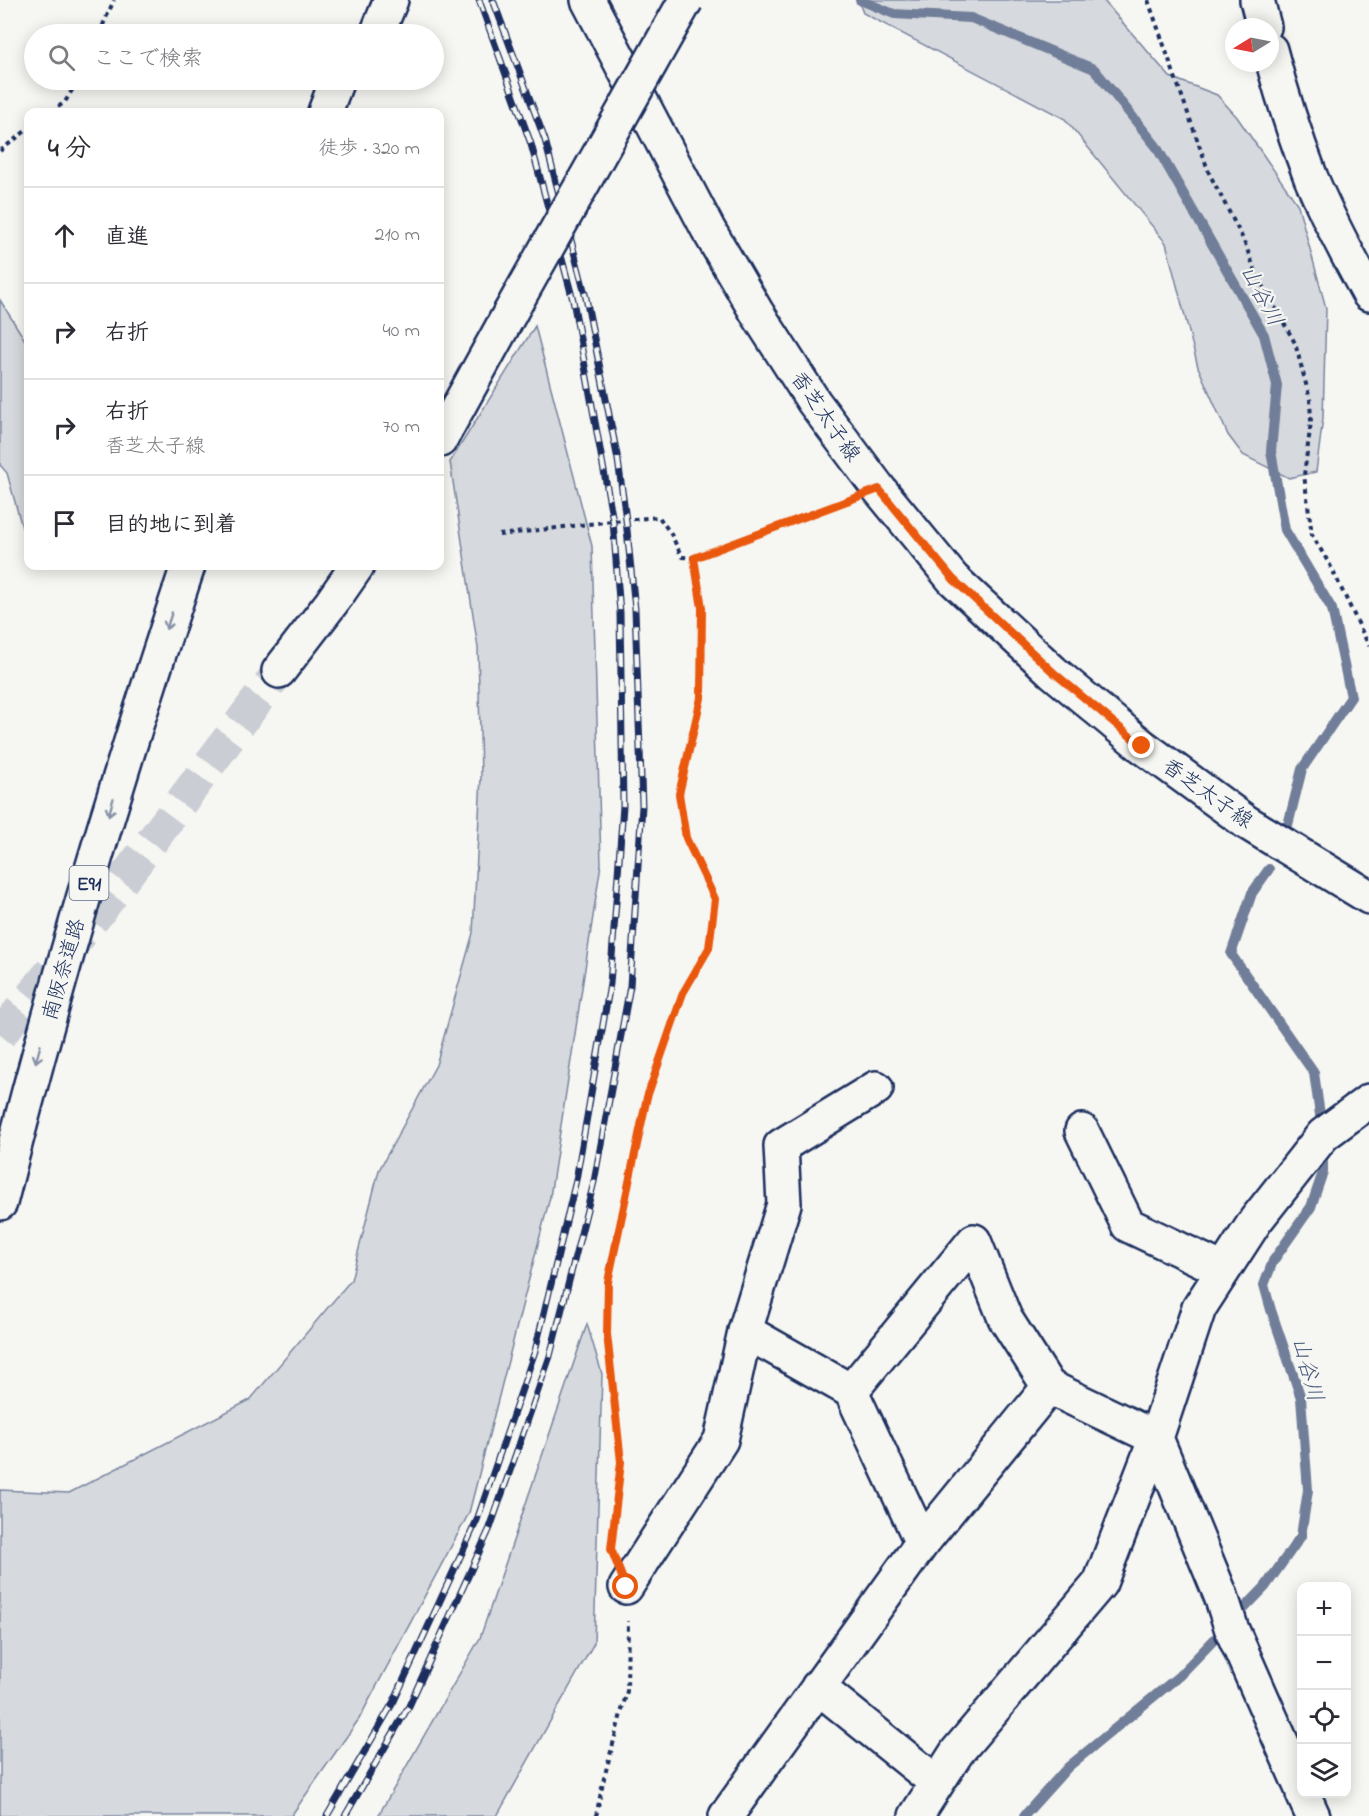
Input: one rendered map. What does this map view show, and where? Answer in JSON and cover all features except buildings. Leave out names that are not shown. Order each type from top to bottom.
[{"type":"main road","points":[[358,24],[368,0]]},
{"type":"main road","points":[[381,24],[392,0]]},
{"type":"main road","name":"香芝太子線","points":[[588,0],[708,229],[757,313],[814,402],[879,489],[953,579],[1053,672],[1142,746],[1246,822],[1369,897]]},
{"type":"main road","points":[[444,433],[686,0]]},
{"type":"main road","points":[[1257,0],[1262,18]]},
{"type":"main road","points":[[1276,72],[1312,178],[1353,266],[1369,294]]},
{"type":"main road","points":[[326,108],[333,90]]},
{"type":"main road","points":[[350,108],[356,90]]},
{"type":"main road","name":"南阪奈道路","points":[[0,1115],[11,1069],[123,691],[164,570]]},
{"type":"main road","name":"南阪奈道路","points":[[0,1203],[42,1041],[144,698],[187,570]]},
{"type":"main road","points":[[279,671],[354,570]]},
{"type":"main road","points":[[626,1587],[721,1440],[745,1331],[784,1204],[781,1146],[876,1088]]},
{"type":"main road","points":[[916,1816],[957,1752],[1100,1583],[1156,1438],[1199,1308],[1223,1270],[1256,1220],[1323,1135],[1369,1101]]},
{"type":"main road","points":[[1082,1131],[1128,1225],[1223,1270]]},
{"type":"main road","points":[[850,1391],[974,1241],[1005,1318],[1049,1387],[1156,1438],[1233,1630],[1297,1777]]},
{"type":"main road","points":[[745,1331],[850,1391],[922,1543]]},
{"type":"main road","points":[[726,1816],[922,1543],[1049,1387]]},
{"type":"main road","points":[[818,1687],[937,1783]]},
{"type":"main road","points":[[1305,1798],[1313,1816]]},
{"type":"path","points":[[103,24],[114,0]]},
{"type":"path","points":[[1148,0],[1209,173],[1243,239],[1257,275],[1294,343],[1310,399],[1311,422],[1304,475],[1312,535],[1330,565],[1369,646]]},
{"type":"path","points":[[57,108],[65,102],[72,90]]},
{"type":"path","points":[[0,151],[24,132]]},
{"type":"path","points":[[499,535],[659,517],[682,557],[694,558],[879,489]]},
{"type":"path","points":[[596,1816],[627,1692],[628,1592],[611,1549],[621,1462],[607,1334],[608,1282],[647,1097],[683,993],[709,948],[715,899],[686,838],[679,794],[701,698],[702,608],[694,558]]},
{"type":"shaded area","points":[[858,0],[1103,0],[1170,77],[1217,95],[1237,117],[1298,205],[1326,308],[1323,418],[1316,472],[1289,478],[1243,455],[1228,435],[1198,367],[1166,243],[1065,119],[863,13]]},
{"type":"shaded area","points":[[0,300],[24,339],[24,535],[7,473],[0,465]]},
{"type":"shaded area","points":[[535,326],[592,546],[601,864],[550,1197],[469,1513],[359,1719],[291,1816],[0,1816],[0,1490],[69,1493],[250,1400],[351,1280],[379,1170],[436,1065],[473,933],[481,777],[478,648],[450,462]]},
{"type":"shaded area","points":[[587,1324],[602,1374],[594,1643],[497,1816],[378,1816],[480,1638]]},
{"type":"waterway","name":"山谷川","points":[[860,0],[894,14],[971,18],[1094,69],[1156,146],[1264,335],[1277,385],[1271,451],[1285,530],[1332,609],[1351,697],[1302,769],[1287,829]]},
{"type":"waterway","name":"山谷川","points":[[1269,869],[1252,893],[1231,954],[1314,1073],[1322,1129]]},
{"type":"waterway","name":"山谷川","points":[[1024,1816],[1068,1767],[1179,1676],[1265,1587],[1301,1536],[1308,1490],[1301,1398],[1264,1285],[1273,1261],[1311,1207],[1323,1172],[1323,1148]]},
{"type":"tunnel","points":[[0,1035],[99,912],[279,671]]},
{"type":"railway","points":[[327,1816],[394,1701],[477,1520],[535,1351],[576,1180],[610,984],[623,806],[620,613],[613,521],[573,300],[531,144],[479,0]]},
{"type":"railway","points":[[345,1816],[409,1706],[490,1528],[550,1356],[594,1182],[630,986],[642,806],[635,609],[618,460],[586,298],[545,140],[493,0]]},
{"type":"route","points":[[626,1587],[611,1549],[621,1462],[607,1334],[608,1282],[647,1097],[683,993],[709,948],[715,899],[686,838],[679,794],[701,698],[702,608],[694,558],[879,489],[953,579],[1053,672],[1142,746]]}]
